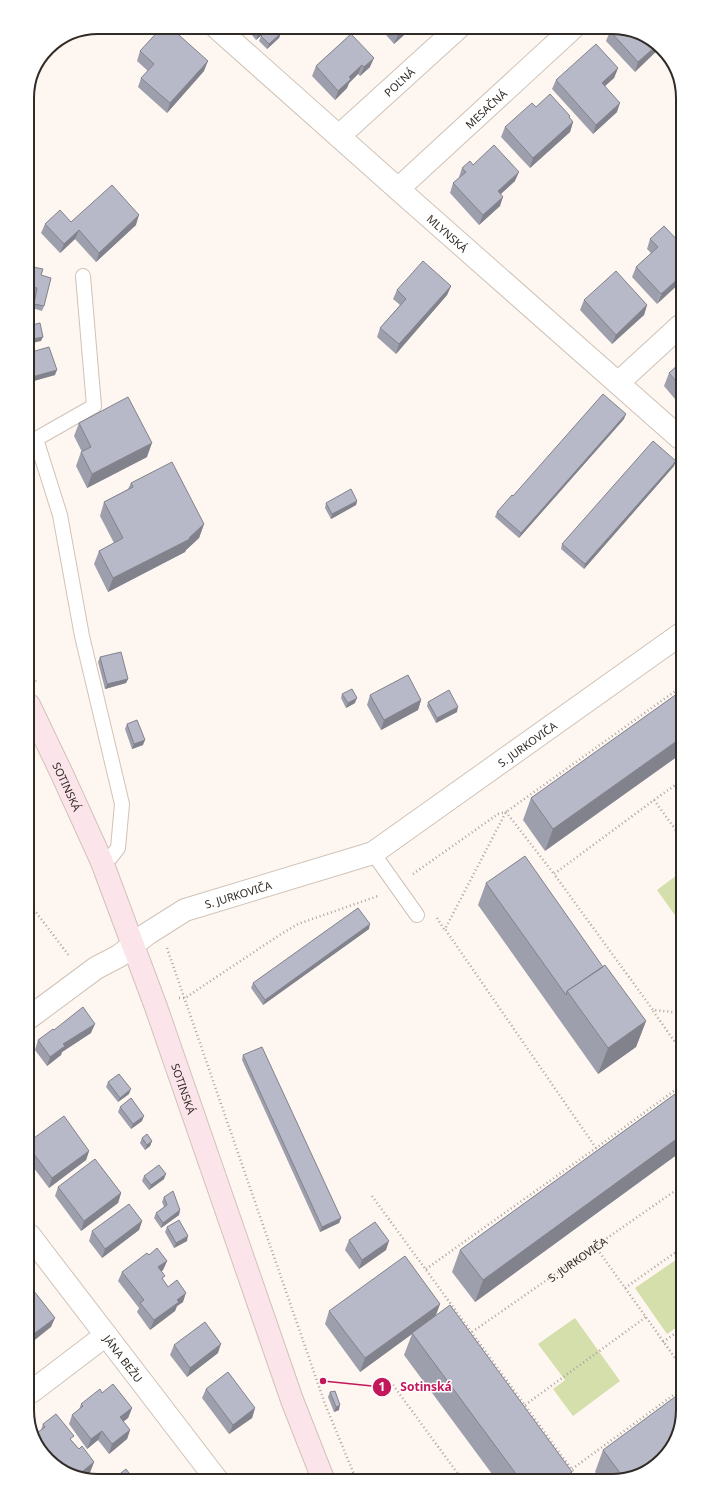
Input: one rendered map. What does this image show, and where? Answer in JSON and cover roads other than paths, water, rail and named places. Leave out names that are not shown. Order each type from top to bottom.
[{"type":"main road","name":"SOTINSKÁ","points":[[34,715],[102,862],[156,1007],[292,1400],[321,1474]]},
{"type":"street","name":"MLYNSKÁ","points":[[224,34],[676,434]]},
{"type":"street","name":"POĽNÁ","points":[[339,136],[451,34]]},
{"type":"street","name":"MESAČNÁ","points":[[398,189],[566,34]]},
{"type":"street","points":[[618,383],[676,330]]},
{"type":"street","name":"S. JURKOVIČA","points":[[34,1014],[96,968],[119,956],[156,927],[185,910],[373,853],[676,638]]},
{"type":"street","name":"JÁNA BEŽU","points":[[34,1241],[212,1474]]},
{"type":"street","points":[[34,1390],[106,1335]]},
{"type":"lane","points":[[83,276],[94,406],[36,439],[60,515],[82,636],[122,804],[118,848],[111,857],[102,862]]},
{"type":"lane","points":[[373,853],[417,915]]},
{"type":"place","name":"Sotinská","points":[[323,1381]]}]
